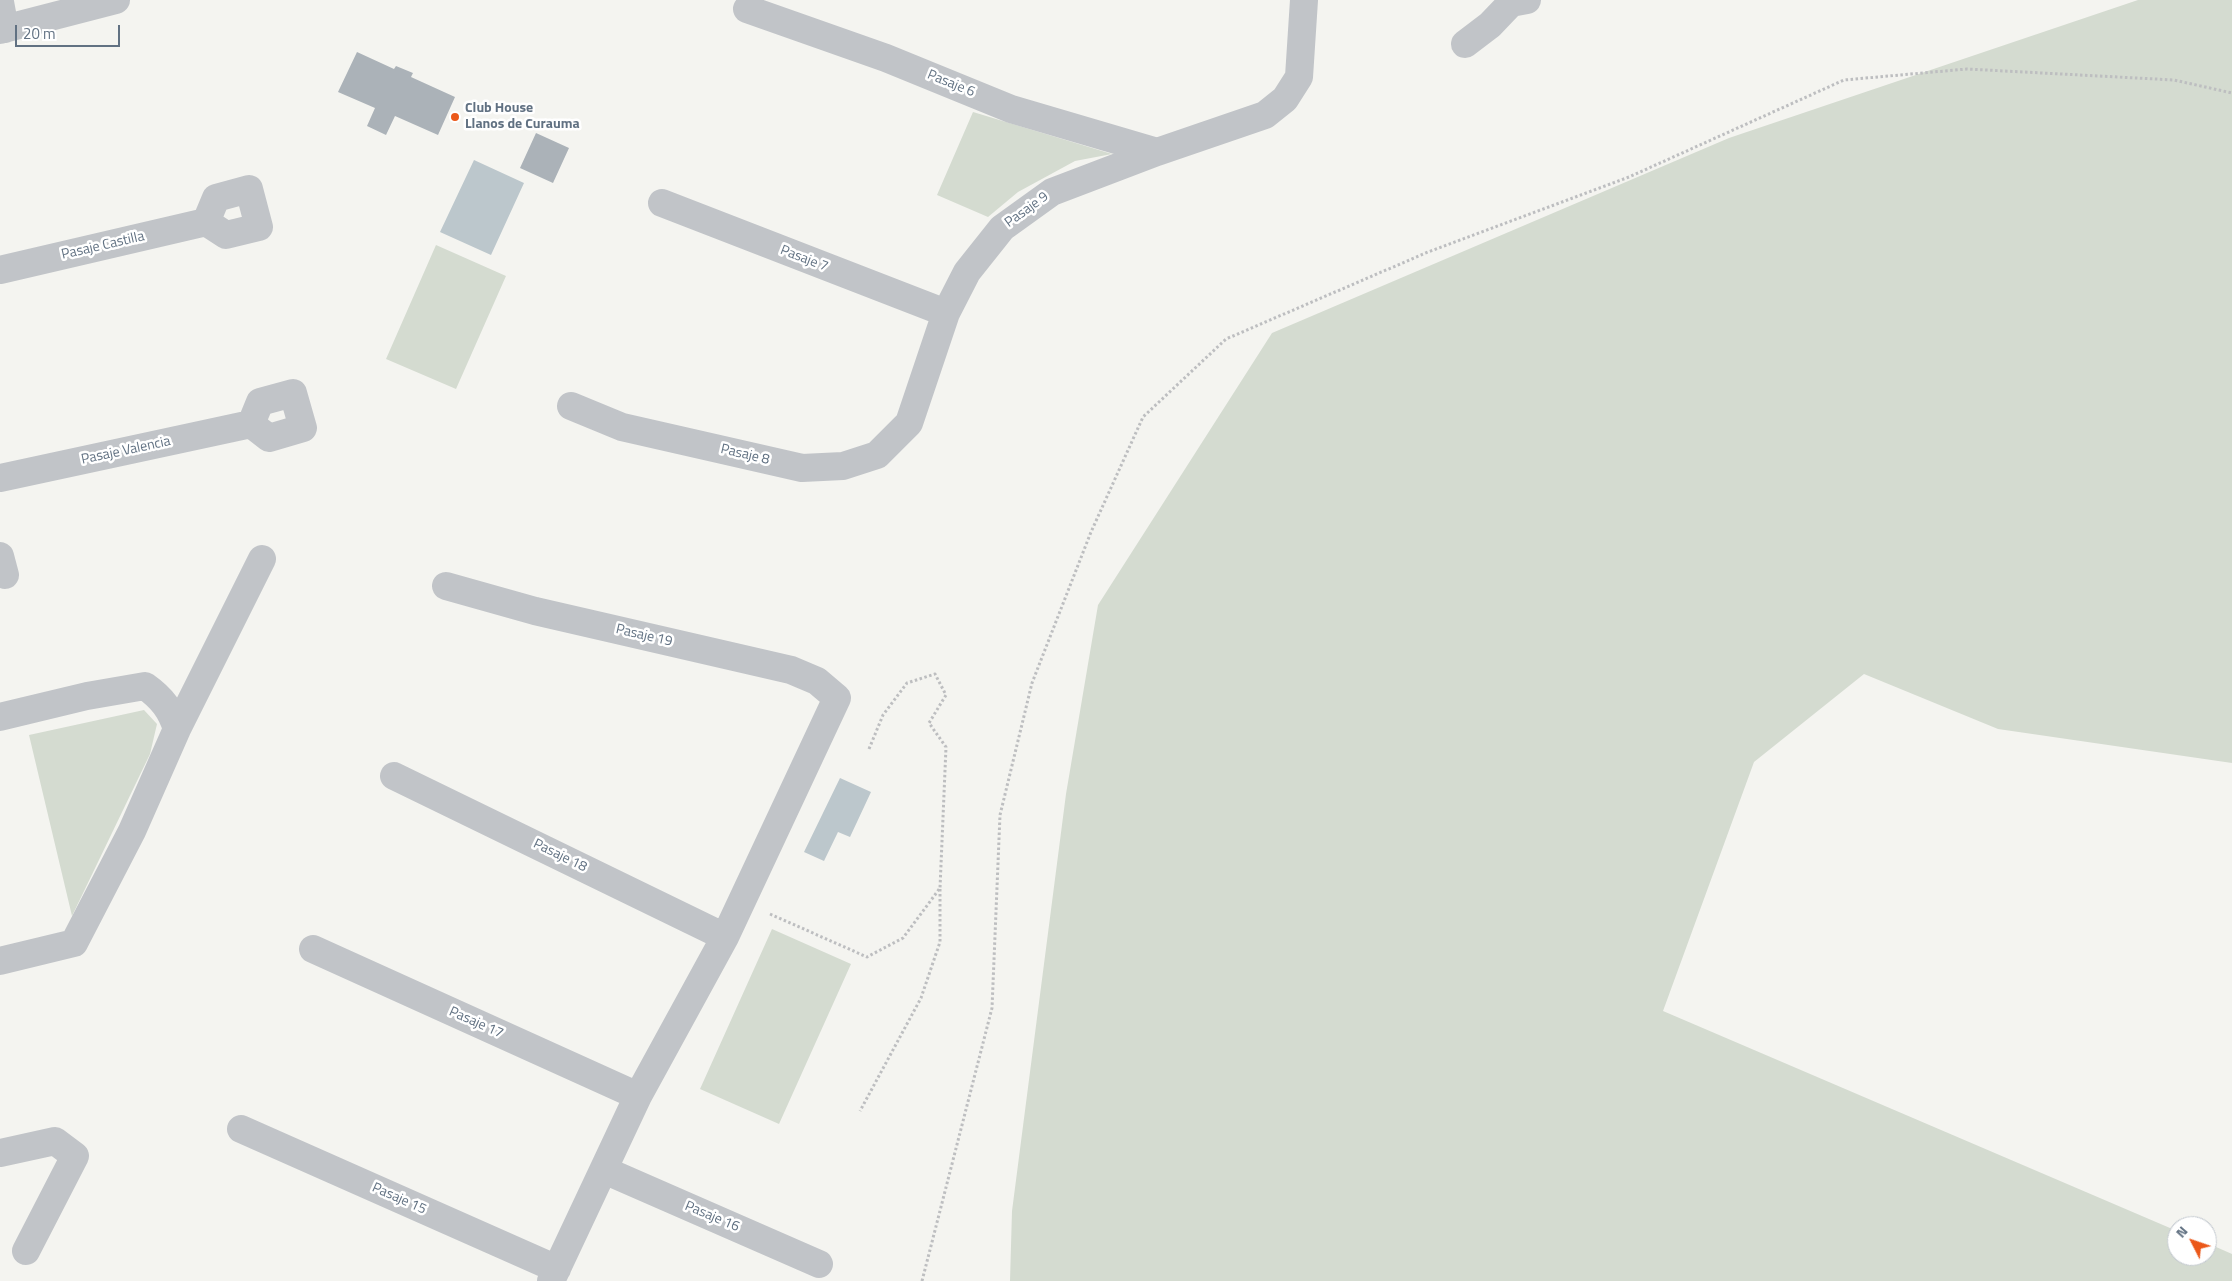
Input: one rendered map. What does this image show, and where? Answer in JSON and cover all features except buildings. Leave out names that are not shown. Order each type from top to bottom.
[{"type":"street","points":[[0,2],[3,29],[116,0]]},
{"type":"street","name":"Pasaje 9","points":[[909,423],[946,313],[967,272],[1002,228],[1052,192],[1157,152],[1265,115],[1285,99],[1299,77],[1304,0]]},
{"type":"street","points":[[1465,44],[1490,25],[1516,1]]},
{"type":"street","name":"Pasaje 6","points":[[747,9],[886,58],[1011,109],[1157,152]]},
{"type":"street","name":"Pasaje 7","points":[[662,204],[946,313]]},
{"type":"street","name":"Pasaje Castilla","points":[[0,270],[206,222]]},
{"type":"street","name":"Pasaje 8","points":[[571,406],[622,428],[802,468],[843,466],[877,455],[909,423]]},
{"type":"street","name":"Pasaje Valencia","points":[[0,478],[251,424]]},
{"type":"street","points":[[0,961],[74,943],[132,831],[178,729],[262,559]]},
{"type":"street","name":"Pasaje 19","points":[[446,586],[535,611],[791,670],[817,681],[836,698],[742,902]]},
{"type":"street","points":[[0,717],[86,696],[145,686],[156,694],[172,711],[178,729]]},
{"type":"street","name":"Pasaje 18","points":[[394,776],[725,937]]},
{"type":"street","points":[[554,1275],[638,1096],[725,937],[742,902]]},
{"type":"street","name":"Pasaje 17","points":[[313,950],[638,1096]]},
{"type":"street","name":"Pasaje 15","points":[[241,1130],[554,1275]]},
{"type":"street","points":[[0,1154],[55,1141],[75,1156],[26,1251]]},
{"type":"street","name":"Pasaje 16","points":[[604,1170],[820,1264]]},
{"type":"path","points":[[922,1281],[992,1008],[1000,815],[1032,683],[1091,532],[1143,417],[1226,339],[1428,252],[1628,177],[1844,80],[1967,69],[2174,80],[2232,93]]},
{"type":"path","points":[[860,1111],[921,998],[940,942],[940,888],[946,747],[929,724],[946,695],[935,674],[907,683],[883,715],[869,749]]},
{"type":"path","points":[[742,902],[867,957],[903,938],[940,888]]},
{"type":"shaded area","points":[[2138,0],[2232,0],[2232,763],[1998,729],[1864,674],[1754,762],[1663,1011],[2167,1227],[2167,1266],[2217,1266],[2217,1247],[2232,1254],[2232,1281],[1010,1281],[1012,1211],[1066,794],[1098,605],[1272,333],[1729,138]]},
{"type":"shaded area","points":[[973,112],[1112,154],[1075,161],[1018,192],[988,217],[937,195]]},
{"type":"shaded area","points":[[474,160],[524,183],[491,255],[440,232]]},
{"type":"shaded area","points":[[436,245],[506,276],[456,389],[386,359]]},
{"type":"shaded area","points":[[144,710],[157,724],[150,754],[72,916],[29,735]]},
{"type":"shaded area","points":[[840,778],[871,792],[850,837],[838,832],[824,861],[804,852]]},
{"type":"shaded area","points":[[772,929],[851,964],[779,1124],[700,1089]]},
{"type":"place","name":"Club House Llanos de Curauma","points":[[455,117]]}]
